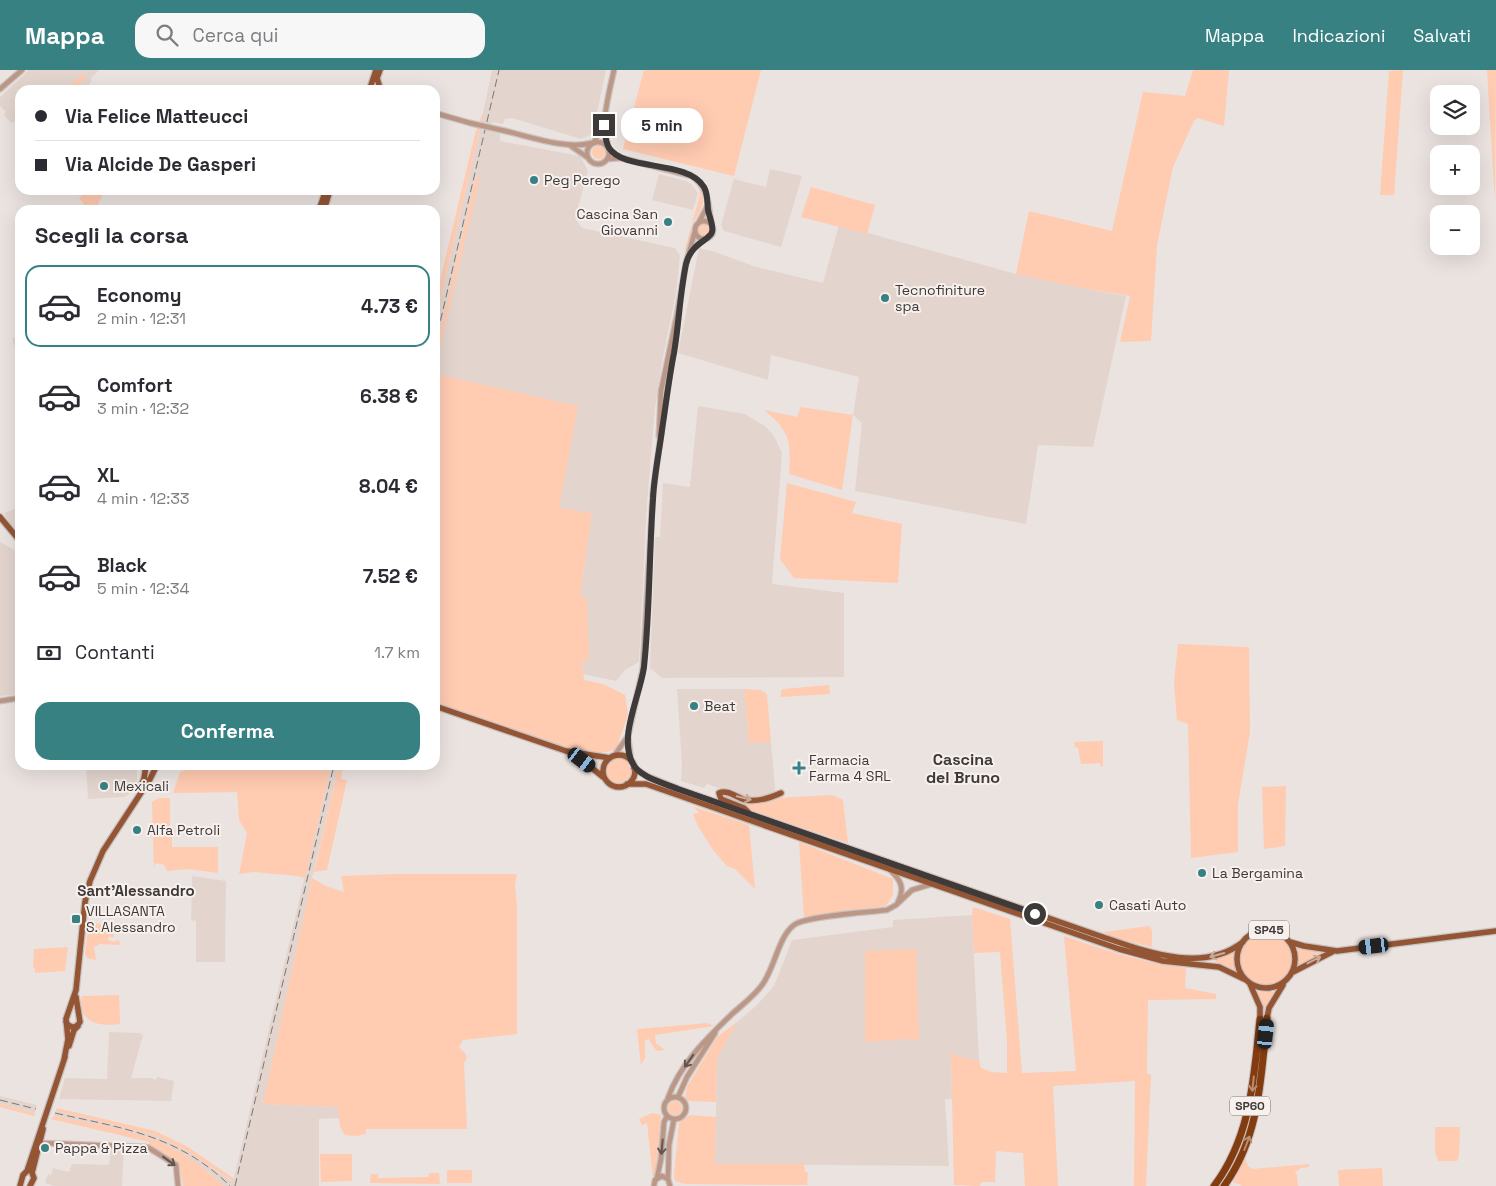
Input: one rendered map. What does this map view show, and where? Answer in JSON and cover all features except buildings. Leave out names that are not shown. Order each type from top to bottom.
[{"type":"highway","name":"SP60","points":[[1214,1186],[1235,1150],[1246,1120],[1264,1018]]},
{"type":"highway","name":"SP60","points":[[1224,1186],[1242,1154],[1257,1113],[1260,1095],[1264,1018]]},
{"type":"main road","points":[[370,85],[376,70]]},
{"type":"main road","points":[[380,70],[377,78],[380,85]]},
{"type":"main road","points":[[1,518],[15,535]]},
{"type":"main road","points":[[440,708],[566,751],[582,760],[608,782],[617,787],[627,784],[646,784],[1119,949],[1163,961],[1219,966],[1250,984],[1261,988],[1269,989],[1287,980]]},
{"type":"main road","points":[[566,751],[625,757],[631,761],[634,768],[633,777],[627,784]]},
{"type":"main road","points":[[605,778],[604,768],[612,757]]},
{"type":"main road","name":"SP45","points":[[634,768],[648,777],[750,814],[1148,951],[1188,958],[1212,958],[1228,952],[1252,934],[1267,930],[1279,933],[1290,942],[1304,946],[1337,950],[1496,931]]},
{"type":"main road","points":[[130,808],[143,783],[145,770]]},
{"type":"main road","points":[[31,1186],[34,1178],[30,1172],[49,1105],[74,1030],[81,1021],[76,1003],[76,990],[88,885],[103,851],[155,770]]},
{"type":"main road","points":[[750,814],[744,808],[722,800],[719,797],[719,793],[724,792],[748,800],[766,799],[781,793]]},
{"type":"main road","name":"SP45","points":[[1243,942],[1238,950],[1237,959],[1238,968],[1244,979]]},
{"type":"main road","name":"SP45","points":[[1290,942],[1295,954],[1293,972]]},
{"type":"main road","name":"SP45","points":[[1287,980],[1293,972],[1319,957],[1337,950]]},
{"type":"main road","name":"SP60","points":[[1264,1018],[1287,980]]},
{"type":"main road","name":"SP60","points":[[1250,984],[1264,1018]]},
{"type":"main road","points":[[64,1060],[68,1039],[66,1022],[76,990]]},
{"type":"main road","points":[[68,1015],[74,1012],[80,1015]]},
{"type":"main road","points":[[66,1022],[71,1027],[78,1026]]},
{"type":"main road","points":[[33,1159],[40,1144],[49,1105]]},
{"type":"main road","points":[[20,1186],[23,1174],[30,1172]]},
{"type":"street","points":[[0,89],[22,70]]},
{"type":"street","points":[[608,159],[609,147],[605,137],[604,125],[614,70]]},
{"type":"street","points":[[440,114],[569,145],[582,145],[600,141],[621,158]]},
{"type":"street","points":[[588,157],[587,150],[604,125]]},
{"type":"street","points":[[569,145],[596,164],[602,164],[608,159],[621,158],[692,176],[699,181],[705,189],[712,234],[694,247],[688,257]]},
{"type":"street","points":[[667,389],[665,385],[670,344],[688,257],[698,223],[708,206]]},
{"type":"street","points":[[698,223],[705,221],[712,226]]},
{"type":"street","points":[[695,231],[698,236],[704,239]]},
{"type":"street","points":[[631,761],[628,736],[643,668],[653,500],[659,445],[677,328],[677,315]]},
{"type":"street","points":[[670,344],[673,357]]},
{"type":"street","points":[[659,445],[661,391],[667,366]]},
{"type":"street","points":[[659,412],[664,392],[667,389]]},
{"type":"street","points":[[0,701],[15,699]]},
{"type":"street","points":[[612,757],[628,736]]},
{"type":"street","points":[[890,870],[902,886],[902,893],[896,905]]},
{"type":"street","points":[[668,1098],[678,1097],[683,1100],[686,1110],[679,1118],[674,1119],[667,1116],[664,1111],[663,1106],[672,1087],[689,1060],[706,1039],[761,987],[770,972],[787,932],[795,923],[814,918],[887,910],[896,905],[912,890],[932,884]]},
{"type":"street","points":[[678,1097],[687,1077],[717,1029]]},
{"type":"street","points":[[654,1186],[661,1159],[664,1122],[667,1116]]},
{"type":"street","points":[[670,1186],[668,1179],[670,1138],[674,1119]]},
{"type":"street","points":[[40,1144],[145,1147],[176,1165],[178,1186]]},
{"type":"street","points":[[657,1178],[662,1176],[668,1179]]},
{"type":"shaded area","points":[[29,70],[99,70],[90,79],[92,80],[89,85],[15,85],[15,122],[11,123],[4,115],[6,112],[0,106],[0,97]]},
{"type":"shaded area","points":[[492,70],[606,70],[590,135],[581,139],[512,118],[505,119],[503,124],[492,122],[490,131],[500,134],[500,141],[580,156],[588,171],[575,218],[582,228],[675,248],[680,255],[676,293],[655,408],[647,503],[639,662],[625,670],[616,681],[583,674],[580,595],[592,513],[558,508],[578,406],[440,375],[440,346],[479,178],[476,177],[440,332],[440,300]]},
{"type":"shaded area","points":[[644,70],[761,70],[734,176],[623,149]]},
{"type":"shaded area","points":[[1193,70],[1229,70],[1224,126],[1197,118],[1194,121],[1173,167],[1157,245],[1151,341],[1120,342],[1130,296],[1016,274],[1029,211],[1112,231],[1143,92],[1185,96]]},
{"type":"shaded area","points":[[1403,70],[1394,195],[1380,195],[1389,71]]},
{"type":"shaded area","points":[[1487,70],[1496,70],[1495,202]]},
{"type":"shaded area","points":[[83,74],[86,78],[78,85],[71,85]]},
{"type":"shaded area","points":[[484,109],[440,299],[440,281],[475,134]]},
{"type":"shaded area","points":[[599,145],[604,147],[606,152],[604,157],[599,159],[594,157],[592,152],[594,147]]},
{"type":"shaded area","points":[[770,169],[802,176],[781,247],[724,231],[721,225],[734,179],[766,187]]},
{"type":"shaded area","points":[[659,174],[691,184],[698,193],[693,210],[652,200]]},
{"type":"shaded area","points":[[476,177],[480,178],[440,347],[440,332]]},
{"type":"shaded area","points":[[811,187],[875,205],[867,234],[801,217]]},
{"type":"shaded area","points":[[699,189],[702,194],[703,204],[692,225],[691,239],[684,252],[700,195]]},
{"type":"shaded area","points":[[82,195],[102,195],[98,205],[84,205],[79,198]]},
{"type":"shaded area","points":[[704,224],[710,230],[704,236],[698,230]]},
{"type":"shaded area","points":[[839,225],[1016,274],[1126,296],[1093,447],[1038,445],[1026,524],[855,491],[862,423],[853,415],[859,377],[771,355],[768,380],[678,353],[699,248],[753,266],[823,283]]},
{"type":"shaded area","points":[[12,338],[15,338],[15,348]]},
{"type":"shaded area","points":[[440,375],[578,406],[559,508],[592,513],[580,595],[587,599],[589,660],[582,661],[584,680],[603,684],[625,695],[628,715],[616,749],[602,753],[577,751],[440,704]]},
{"type":"shaded area","points":[[698,406],[745,414],[765,426],[774,436],[782,453],[772,584],[844,593],[844,677],[662,678],[650,668],[655,537],[660,537],[663,483],[690,487]]},
{"type":"shaded area","points":[[801,407],[853,415],[842,490],[789,474],[790,454],[787,438],[780,425],[764,410],[797,417]]},
{"type":"shaded area","points":[[787,483],[856,502],[852,513],[902,524],[898,583],[794,578],[780,559]]},
{"type":"shaded area","points":[[15,509],[15,530],[11,526],[4,513]]},
{"type":"shaded area","points":[[0,542],[15,550],[15,694],[0,696]]},
{"type":"shaded area","points":[[1178,644],[1247,647],[1249,649],[1250,732],[1238,804],[1238,852],[1191,858],[1188,724],[1177,720],[1174,683]]},
{"type":"shaded area","points":[[829,685],[830,694],[781,697],[783,689]]},
{"type":"shaded area","points":[[677,689],[744,689],[749,743],[771,742],[774,792],[767,797],[748,798],[707,784],[704,788],[681,781],[682,764]]},
{"type":"shaded area","points":[[744,689],[761,690],[767,694],[771,742],[749,743]]},
{"type":"shaded area","points":[[1103,741],[1103,766],[1100,766],[1100,763],[1081,764],[1078,748],[1075,747],[1074,742]]},
{"type":"shaded area","points":[[619,758],[628,762],[632,771],[628,780],[619,784],[610,780],[606,771],[610,762]]},
{"type":"shaded area","points":[[86,770],[137,770],[137,781],[131,793],[124,797],[88,799]]},
{"type":"shaded area","points":[[185,770],[330,770],[305,878],[253,872],[239,874],[247,833],[239,820],[237,792],[173,793],[180,772]]},
{"type":"shaded area","points":[[330,770],[338,770],[312,878],[263,1104],[339,1107],[339,1118],[319,1119],[319,1186],[224,1186],[180,1152],[150,1138],[54,1116],[56,1111],[154,1135],[183,1149],[233,1182]]},
{"type":"shaded area","points":[[338,770],[342,770],[341,779],[347,780],[327,870],[314,872]]},
{"type":"shaded area","points":[[1286,786],[1285,846],[1264,849],[1262,787]]},
{"type":"shaded area","points":[[832,795],[843,800],[848,843],[752,811],[724,799],[726,796],[745,801],[756,801]]},
{"type":"shaded area","points":[[159,798],[170,798],[170,828],[174,827],[175,835],[172,836],[172,847],[218,847],[218,873],[189,869],[167,871],[164,865],[156,863],[154,867],[152,802]]},
{"type":"shaded area","points":[[694,807],[749,825],[755,889],[735,869],[727,866],[713,850],[698,826],[693,814],[699,813]]},
{"type":"shaded area","points":[[799,842],[893,879],[893,895],[886,906],[804,917]]},
{"type":"shaded area","points":[[517,874],[515,885],[517,907],[517,1034],[463,1040],[459,1047],[467,1058],[464,1063],[467,1129],[366,1129],[366,1134],[356,1136],[345,1135],[340,1127],[338,1107],[263,1104],[312,878],[326,886],[344,892],[341,876]]},
{"type":"shaded area","points":[[192,876],[226,881],[225,962],[196,962],[196,921],[191,920]]},
{"type":"shaded area","points":[[973,907],[1010,919],[1022,1073],[1076,1071],[1064,936],[1124,955],[1186,968],[1185,988],[1216,994],[1216,999],[1148,1000],[1147,1073],[1151,1075],[1146,1186],[1134,1186],[1135,1081],[1053,1086],[1058,1186],[1025,1186],[1023,1153],[996,1151],[995,1182],[981,1182],[980,1186],[954,1185],[951,1053],[967,1059],[979,1060],[981,1068],[992,1072],[1007,1073],[1007,1042],[1000,952],[974,953]]},
{"type":"shaded area","points":[[972,915],[979,1060],[967,1059],[951,1054],[952,1099],[945,1099],[949,1166],[715,1164],[717,1058],[737,1022],[756,1006],[774,986],[792,940],[893,927],[893,920]]},
{"type":"shaded area","points":[[89,923],[114,925],[114,937],[108,937],[108,940],[113,942],[119,940],[120,945],[100,944],[94,947],[96,960],[87,958],[85,954]]},
{"type":"shaded area","points":[[1149,926],[1152,930],[1152,947],[1108,936],[1104,932]]},
{"type":"shaded area","points":[[1261,933],[1271,933],[1281,937],[1288,944],[1292,959],[1288,974],[1281,981],[1271,985],[1261,985],[1251,981],[1244,974],[1240,964],[1240,954],[1244,944],[1251,937]]},
{"type":"shaded area","points":[[1296,946],[1319,952],[1321,953],[1320,956],[1298,966]]},
{"type":"shaded area","points":[[68,947],[65,971],[35,973],[35,968],[33,968],[34,949]]},
{"type":"shaded area","points":[[916,949],[919,1041],[909,1039],[865,1042],[865,951]]},
{"type":"shaded area","points":[[1234,953],[1235,970],[1215,962],[1215,960]]},
{"type":"shaded area","points":[[1258,992],[1274,992],[1264,1017]]},
{"type":"shaded area","points":[[119,995],[120,1024],[104,1025],[97,1023],[91,1021],[83,1012],[81,1005],[82,996]]},
{"type":"shaded area","points":[[737,1022],[717,1058],[716,1102],[688,1101],[685,1097],[687,1087],[717,1037]]},
{"type":"shaded area","points":[[708,1023],[714,1026],[655,1035],[656,1043],[665,1050],[658,1051],[649,1039],[645,1040],[645,1058],[641,1065],[637,1029]]},
{"type":"shaded area","points":[[109,1032],[140,1033],[143,1035],[131,1078],[152,1078],[155,1080],[158,1077],[174,1081],[171,1101],[59,1099],[65,1078],[107,1079]]},
{"type":"shaded area","points":[[0,1096],[37,1105],[35,1113],[0,1104]]},
{"type":"shaded area","points":[[672,1101],[678,1101],[682,1108],[678,1115],[672,1115],[668,1111],[668,1105]]},
{"type":"shaded area","points":[[0,1104],[35,1113],[34,1116],[0,1107]]},
{"type":"shaded area","points":[[57,1108],[155,1131],[188,1147],[233,1178],[234,1182],[183,1149],[154,1135],[56,1111]]},
{"type":"shaded area","points":[[652,1113],[661,1115],[657,1172],[653,1178],[647,1123],[642,1125],[639,1119]]},
{"type":"shaded area","points":[[690,1115],[716,1117],[715,1164],[804,1164],[805,1172],[808,1172],[807,1185],[685,1184],[675,1181],[679,1123]]},
{"type":"shaded area","points":[[54,1116],[119,1129],[166,1145],[203,1168],[224,1186],[183,1186],[179,1164],[164,1153],[148,1146],[149,1142],[51,1119]]},
{"type":"shaded area","points":[[1435,1127],[1460,1127],[1459,1156],[1457,1161],[1438,1161],[1435,1151]]},
{"type":"shaded area","points":[[111,1149],[124,1150],[122,1186],[54,1186],[45,1183],[48,1174],[51,1175],[53,1168],[69,1172],[72,1164],[109,1165]]},
{"type":"shaded area","points":[[320,1154],[352,1154],[352,1181],[321,1182]]},
{"type":"shaded area","points":[[1245,1158],[1248,1166],[1252,1169],[1309,1164],[1309,1167],[1301,1168],[1294,1173],[1297,1174],[1298,1186],[1243,1186],[1233,1182]]},
{"type":"shaded area","points":[[1382,1168],[1383,1186],[1339,1186],[1338,1170]]},
{"type":"shaded area","points":[[447,1170],[472,1170],[472,1183],[447,1183]]},
{"type":"shaded area","points":[[429,1173],[439,1173],[440,1184],[370,1183],[371,1174],[378,1174],[378,1178],[428,1177]]},
{"type":"railway","points":[[440,323],[499,70]]},
{"type":"railway","points":[[235,1186],[333,770]]},
{"type":"railway","points":[[0,1100],[36,1109]]},
{"type":"railway","points":[[55,1113],[126,1129],[170,1144],[211,1169],[230,1186]]},
{"type":"place","name":"Peg Perego","points":[[534,180]]},
{"type":"place","name":"Cascina San Giovanni","points":[[668,222]]},
{"type":"place","name":"Tecnofiniture spa","points":[[885,298]]},
{"type":"place","name":"Beat","points":[[694,706]]},
{"type":"place","name":"Farmacia Farma 4 SRL","points":[[799,768]]},
{"type":"place","name":"Mexicali","points":[[104,786]]},
{"type":"place","name":"Alfa Petroli","points":[[137,830]]},
{"type":"place","name":"La Bergamina","points":[[1202,873]]},
{"type":"place","name":"Casati Auto","points":[[1099,905]]},
{"type":"place","name":"VILLASANTA S. Alessandro","points":[[76,919]]},
{"type":"place","name":"Pappa & Pizza","points":[[45,1148]]},
{"type":"district","name":"Cascina del Bruno","points":[[963,768]]},
{"type":"district","name":"Sant'Alessandro","points":[[136,890]]},
{"type":"route","points":[[604,125],[605,137],[609,148],[621,158],[684,173],[699,181],[705,189],[708,199],[708,210],[713,229],[710,236],[696,245],[688,257],[677,315],[677,328],[653,492],[649,593],[643,668],[628,736],[628,748],[634,768],[648,777],[678,789],[1035,914]]}]
